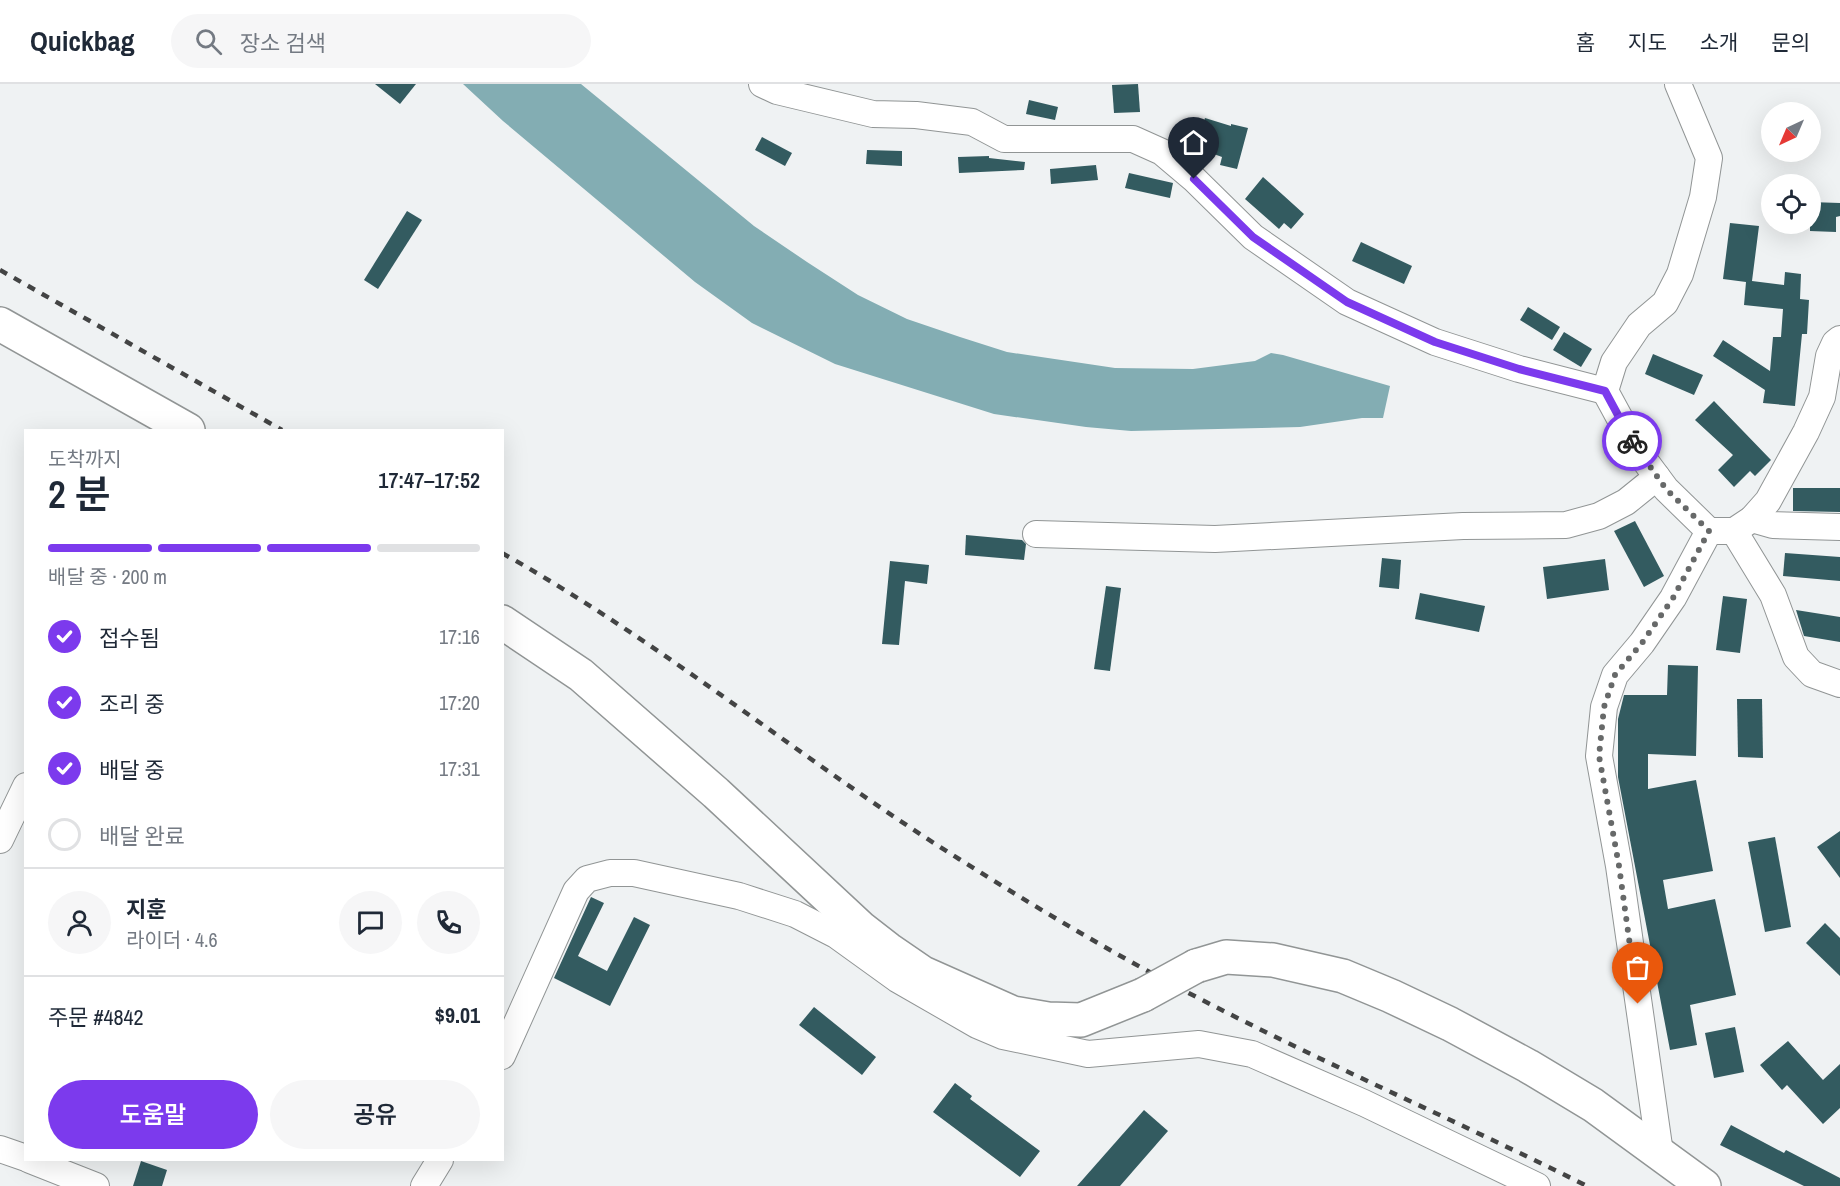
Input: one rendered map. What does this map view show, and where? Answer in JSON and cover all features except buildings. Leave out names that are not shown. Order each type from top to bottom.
[{"type":"main road","points":[[0,324],[186,429]]},
{"type":"main road","points":[[504,623],[581,675],[716,793],[888,950],[1008,1025],[1048,1019],[1081,1020],[1143,995],[1196,966],[1226,957],[1273,960],[1343,976],[1450,1024],[1528,1066],[1593,1105],[1704,1186]]},
{"type":"street","points":[[762,84],[777,91],[873,114],[916,115],[972,122],[1004,139],[1133,139],[1162,152],[1194,179],[1253,237],[1347,302],[1435,342],[1519,369],[1605,391]]},
{"type":"street","points":[[1678,84],[1709,158],[1703,197],[1680,274],[1665,303],[1639,325],[1614,362],[1605,391],[1637,450],[1657,477],[1709,531]]},
{"type":"street","points":[[1743,525],[1768,501],[1806,432],[1822,397],[1829,356],[1835,343],[1840,339]]},
{"type":"street","points":[[1036,534],[1215,539],[1463,526],[1566,525],[1599,516],[1626,502],[1657,477]]},
{"type":"street","points":[[1743,525],[1796,657],[1812,674],[1840,684]]},
{"type":"street","points":[[1709,531],[1743,525],[1840,527]]},
{"type":"street","points":[[1660,1153],[1619,866],[1599,756],[1604,707],[1615,675],[1642,643],[1673,598],[1709,531]]},
{"type":"street","points":[[0,840],[24,790]]},
{"type":"street","points":[[504,1052],[576,891],[587,879],[610,873],[634,873],[739,896],[795,914],[836,935],[897,979],[977,1025],[1008,1025],[1088,1054],[1199,1044],[1252,1054],[1364,1103],[1536,1186]]},
{"type":"street","points":[[0,1149],[24,1157]]},
{"type":"street","points":[[33,1161],[96,1186]]},
{"type":"street","points":[[424,1186],[439,1161]]},
{"type":"water","points":[[463,84],[581,84],[754,226],[858,295],[907,319],[1007,352],[1115,368],[1193,369],[1255,361],[1271,353],[1283,355],[1390,386],[1383,418],[1362,418],[1300,427],[1131,431],[1086,427],[994,414],[835,364],[752,323],[695,282],[503,121]]},
{"type":"railway","points":[[0,270],[280,429]]},
{"type":"railway","points":[[504,554],[620,625],[901,822],[1070,927],[1233,1016],[1587,1186]]},
{"type":"way so far","points":[[1632,441],[1666,489],[1709,531],[1673,598],[1642,643],[1615,675],[1604,707],[1599,756],[1619,866],[1638,1004]]},
{"type":"route","points":[[1194,179],[1253,237],[1347,302],[1435,342],[1519,369],[1605,391],[1632,441]]}]
